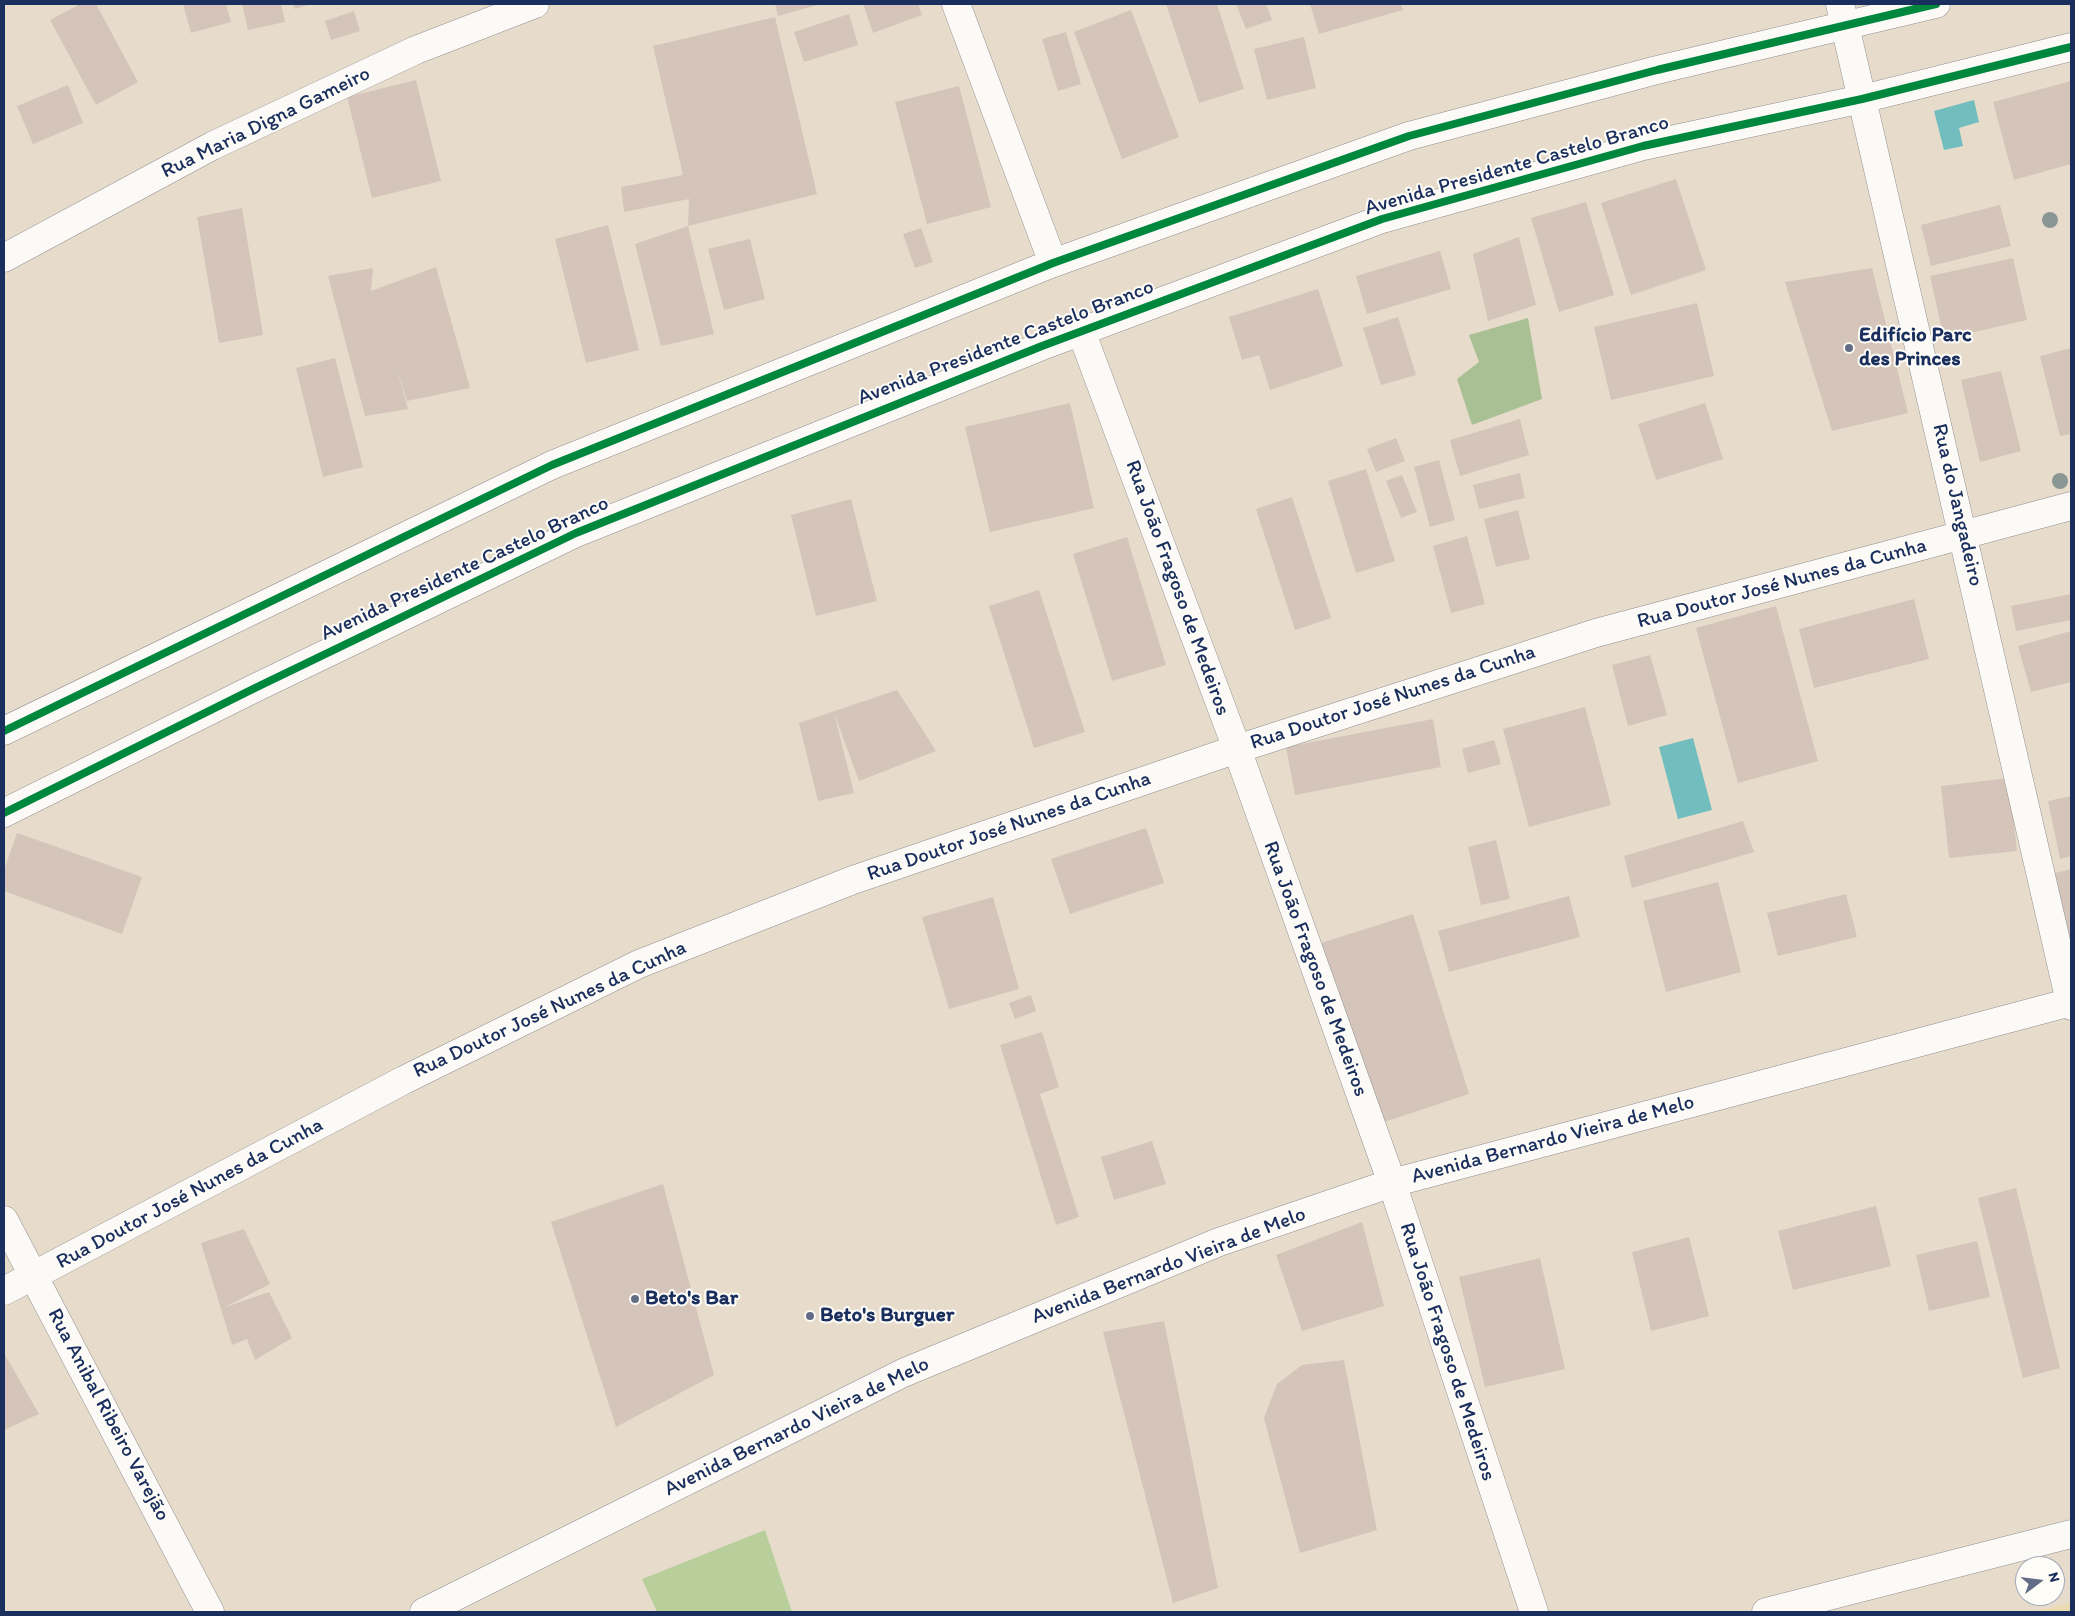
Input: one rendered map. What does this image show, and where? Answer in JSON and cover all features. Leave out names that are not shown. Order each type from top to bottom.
[{"type":"street","name":"Rua Maria Digna Gameiro","points":[[4,258],[230,138],[416,50],[535,4]]},
{"type":"street","points":[[956,4],[1053,263]]},
{"type":"street","points":[[4,731],[552,465],[1053,263],[1409,136],[1657,70],[1843,14],[1936,4]]},
{"type":"street","name":"Rua do Jangadeiro","points":[[1843,14],[2071,1003]]},
{"type":"street","name":"Avenida Presidente Castelo Branco","points":[[4,813],[264,683],[576,533],[1081,331],[1382,219],[1643,146],[1862,99],[2071,47]]},
{"type":"street","name":"Rua João Fragoso de Medeiros","points":[[1081,331],[1237,749],[1392,1183],[1534,1612]]},
{"type":"street","name":"Rua Doutor José Nunes da Cunha","points":[[4,1291],[404,1080],[639,964],[853,880],[1237,749],[1596,633],[2071,506]]},
{"type":"street","name":"Avenida Bernardo Vieira de Melo","points":[[424,1612],[903,1373],[1219,1242],[1392,1183],[2071,1003]]},
{"type":"street","name":"Rua Anibal Ribeiro Varejão","points":[[4,1220],[210,1612]]},
{"type":"street","points":[[1766,1612],[2071,1534]]},
{"type":"green space","points":[[1528,318],[1542,399],[1472,425],[1457,379],[1479,362],[1469,335]]},
{"type":"green space","points":[[765,1530],[792,1612],[657,1612],[642,1579]]},
{"type":"sand","points":[[2071,1603],[2071,1612],[2031,1612],[2065,1606]]},
{"type":"water","points":[[1974,100],[1979,122],[1959,128],[1963,146],[1944,150],[1934,111]]},
{"type":"water","points":[[1693,738],[1712,810],[1678,819],[1659,747]]},
{"type":"building","points":[[80,4],[96,4],[138,82],[96,105],[50,20]]},
{"type":"building","points":[[183,4],[226,4],[231,22],[191,33]]},
{"type":"building","points":[[242,4],[281,4],[285,22],[248,30]]},
{"type":"building","points":[[293,4],[311,4],[295,9]]},
{"type":"building","points":[[775,4],[821,4],[778,16]]},
{"type":"building","points":[[863,4],[918,4],[922,15],[873,33]]},
{"type":"building","points":[[1166,4],[1217,4],[1244,89],[1199,103]]},
{"type":"building","points":[[1236,4],[1266,4],[1272,20],[1246,29]]},
{"type":"building","points":[[1310,4],[1401,4],[1403,10],[1319,34]]},
{"type":"building","points":[[1131,10],[1179,137],[1122,159],[1074,32]]},
{"type":"building","points":[[354,11],[360,31],[331,40],[325,21]]},
{"type":"building","points":[[849,14],[858,45],[804,62],[794,32]]},
{"type":"building","points":[[775,17],[817,194],[688,226],[689,199],[624,212],[621,187],[683,175],[653,46]]},
{"type":"building","points":[[1066,32],[1081,84],[1058,91],[1042,39]]},
{"type":"building","points":[[1304,37],[1316,88],[1267,100],[1254,49]]},
{"type":"building","points":[[416,80],[441,181],[372,198],[347,97]]},
{"type":"building","points":[[2071,81],[2071,164],[2014,180],[1993,102]]},
{"type":"building","points":[[68,85],[83,123],[33,144],[17,106]]},
{"type":"building","points":[[959,86],[991,207],[927,224],[895,102]]},
{"type":"building","points":[[1676,179],[1706,270],[1631,295],[1601,203]]},
{"type":"building","points":[[1586,202],[1614,295],[1559,312],[1531,218]]},
{"type":"building","points":[[2000,205],[2011,246],[1931,266],[1921,225]]},
{"type":"building","points":[[242,208],[263,335],[219,343],[197,217]]},
{"type":"building","points":[[608,225],[639,350],[586,363],[555,239]]},
{"type":"building","points":[[688,226],[714,334],[661,346],[635,244]]},
{"type":"building","points":[[921,228],[933,262],[915,268],[903,234]]},
{"type":"building","points":[[1519,237],[1536,305],[1488,321],[1473,254]]},
{"type":"building","points":[[750,239],[765,299],[724,310],[708,249]]},
{"type":"building","points":[[1440,251],[1451,289],[1367,314],[1356,276]]},
{"type":"building","points":[[2013,258],[2027,320],[1944,339],[1930,276]]},
{"type":"building","points":[[436,267],[470,388],[407,401],[396,366],[408,409],[365,416],[328,276],[373,268],[371,291]]},
{"type":"building","name":"Edifício Parc des Princes","points":[[1872,268],[1908,413],[1832,431],[1785,282]]},
{"type":"building","points":[[1318,289],[1343,366],[1270,390],[1259,355],[1242,360],[1229,317]]},
{"type":"building","points":[[1697,303],[1714,376],[1611,400],[1594,327]]},
{"type":"building","points":[[1398,317],[1416,375],[1381,385],[1363,328]]},
{"type":"building","points":[[2071,348],[2071,434],[2060,436],[2040,356]]},
{"type":"building","points":[[335,358],[363,467],[323,477],[296,368]]},
{"type":"building","points":[[2001,371],[2021,451],[1980,462],[1961,380]]},
{"type":"building","points":[[1070,403],[1094,508],[990,532],[965,427]]},
{"type":"building","points":[[1705,403],[1723,459],[1656,480],[1638,424]]},
{"type":"building","points":[[1520,419],[1529,455],[1460,476],[1450,440]]},
{"type":"building","points":[[1396,438],[1405,461],[1376,472],[1367,449]]},
{"type":"building","points":[[1439,460],[1455,520],[1430,527],[1414,467]]},
{"type":"building","points":[[1366,469],[1395,561],[1356,573],[1328,481]]},
{"type":"building","points":[[1520,473],[1525,498],[1479,509],[1473,485]]},
{"type":"building","points":[[1402,475],[1417,512],[1401,518],[1386,481]]},
{"type":"building","points":[[1292,497],[1331,618],[1295,630],[1256,509]]},
{"type":"building","points":[[851,499],[877,601],[816,616],[791,515]]},
{"type":"building","points":[[1518,510],[1530,559],[1496,567],[1484,519]]},
{"type":"building","points":[[1467,536],[1485,604],[1451,613],[1433,546]]},
{"type":"building","points":[[1127,537],[1166,665],[1112,681],[1073,554]]},
{"type":"building","points":[[1039,590],[1085,732],[1034,748],[989,606]]},
{"type":"building","points":[[2071,594],[2071,620],[2016,631],[2011,606]]},
{"type":"building","points":[[1914,599],[1929,659],[1814,688],[1799,629]]},
{"type":"building","points":[[1776,606],[1818,761],[1738,783],[1696,628]]},
{"type":"building","points":[[2071,631],[2071,682],[2031,692],[2018,646]]},
{"type":"building","points":[[1650,655],[1667,715],[1628,726],[1612,665]]},
{"type":"building","points":[[897,690],[936,751],[859,781],[834,713],[854,793],[818,801],[799,723]]},
{"type":"building","points":[[1585,707],[1611,805],[1529,827],[1503,729]]},
{"type":"building","points":[[1433,719],[1441,767],[1295,795],[1286,747]]},
{"type":"building","points":[[1494,740],[1501,764],[1468,773],[1462,749]]},
{"type":"building","points":[[2009,778],[2017,851],[1949,858],[1941,786]]},
{"type":"building","points":[[2071,796],[2071,856],[2060,859],[2048,801]]},
{"type":"building","points":[[1743,821],[1754,852],[1632,888],[1624,856]]},
{"type":"building","points":[[1146,828],[1164,883],[1070,914],[1051,859]]},
{"type":"building","points":[[17,833],[142,877],[122,934],[4,891],[4,870]]},
{"type":"building","points":[[1496,840],[1510,899],[1481,905],[1468,847]]},
{"type":"building","points":[[2071,869],[2071,948],[2052,874]]},
{"type":"building","points":[[1718,882],[1741,972],[1666,992],[1643,901]]},
{"type":"building","points":[[1846,894],[1857,937],[1778,956],[1767,913]]},
{"type":"building","points":[[1569,896],[1580,937],[1449,972],[1438,931]]},
{"type":"building","points":[[993,897],[1019,989],[949,1009],[922,917]]},
{"type":"building","points":[[1413,914],[1469,1094],[1378,1124],[1321,943]]},
{"type":"building","points":[[1031,995],[1036,1011],[1015,1019],[1009,1003]]},
{"type":"building","points":[[1042,1032],[1059,1087],[1040,1094],[1079,1217],[1056,1225],[1000,1045]]},
{"type":"building","points":[[1152,1141],[1166,1184],[1114,1200],[1101,1157]]},
{"type":"building","name":"Beto's Bar","points":[[663,1184],[714,1375],[616,1427],[551,1222]]},
{"type":"building","points":[[2016,1188],[2060,1368],[2023,1378],[1978,1198]]},
{"type":"building","points":[[1876,1206],[1891,1266],[1793,1290],[1778,1231]]},
{"type":"building","points":[[1362,1222],[1384,1306],[1302,1331],[1276,1255]]},
{"type":"building","points":[[244,1229],[270,1284],[223,1308],[269,1292],[292,1338],[255,1360],[247,1339],[232,1345],[201,1243]]},
{"type":"building","points":[[1689,1237],[1709,1316],[1651,1331],[1632,1252]]},
{"type":"building","points":[[1977,1241],[1990,1297],[1929,1311],[1916,1255]]},
{"type":"building","points":[[1540,1258],[1565,1369],[1485,1387],[1459,1277]]},
{"type":"building","points":[[1164,1321],[1218,1588],[1173,1603],[1103,1332]]},
{"type":"building","points":[[4,1353],[39,1414],[4,1430]]},
{"type":"building","points":[[1344,1360],[1377,1530],[1300,1553],[1264,1418],[1277,1384],[1302,1365]]},
{"type":"cycle path","points":[[4,731],[552,465],[1053,263],[1409,136],[1657,70],[1936,4]]},
{"type":"cycle path","points":[[4,813],[255,688],[576,533],[1042,346],[1382,219],[1643,146],[1862,99],[2071,47]]},
{"type":"place","name":"Edifício Parc des Princes","points":[[1849,348]]},
{"type":"place","name":"Beto's Bar","points":[[635,1299]]},
{"type":"place","name":"Beto's Burguer","points":[[810,1316]]}]
